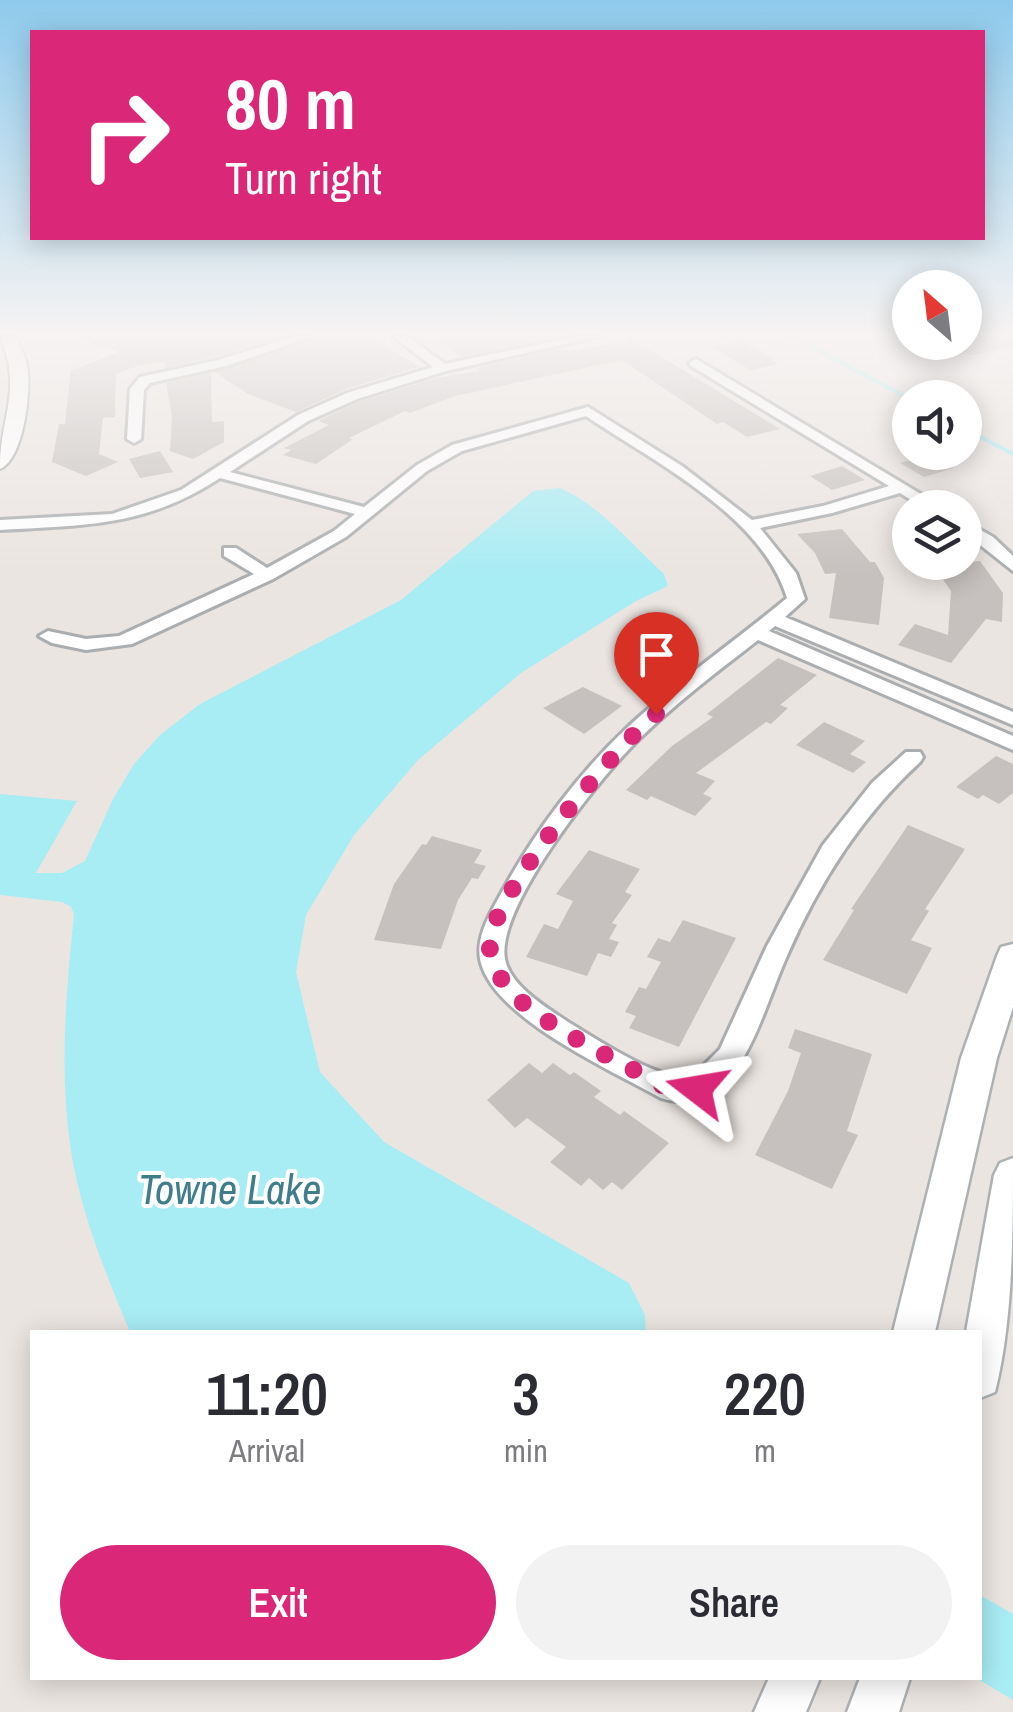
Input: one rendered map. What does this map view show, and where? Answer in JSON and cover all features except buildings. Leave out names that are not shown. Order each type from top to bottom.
[{"type":"main road","points":[[914,1330],[978,1058],[1013,956]]},
{"type":"main road","points":[[982,1365],[1013,1175]]},
{"type":"main road","points":[[780,1712],[794,1680]]},
{"type":"main road","points":[[872,1712],[884,1680]]},
{"type":"street","points":[[0,463],[12,441],[17,416]]},
{"type":"street","points":[[134,439],[135,416]]},
{"type":"street","points":[[0,525],[79,523],[147,508],[187,493],[312,416]]},
{"type":"street","points":[[48,636],[75,646],[114,643],[266,575],[340,534],[422,468],[457,448],[571,416]]},
{"type":"street","points":[[595,416],[752,525],[794,578],[796,598],[630,735],[568,808],[508,900],[490,938],[491,960],[508,989],[535,1012],[671,1090],[697,1089],[730,1056],[779,946],[831,850],[879,788],[913,757]]},
{"type":"street","points":[[784,416],[908,490]]},
{"type":"street","points":[[234,463],[380,500]]},
{"type":"street","points":[[218,474],[364,512]]},
{"type":"street","points":[[752,525],[826,510],[902,486]]},
{"type":"street","points":[[0,512],[147,508]]},
{"type":"street","points":[[982,536],[1013,566]]},
{"type":"street","points":[[230,552],[266,575]]},
{"type":"street","points":[[765,626],[1013,719]]},
{"type":"street","points":[[765,626],[1013,744]]},
{"type":"water","name":"Towne Lake","points":[[560,488],[575,495],[615,526],[664,574],[668,586],[636,601],[521,673],[418,760],[354,835],[306,915],[296,972],[320,1072],[384,1142],[629,1283],[645,1315],[646,1330],[129,1330],[88,1221],[75,1174],[67,1121],[66,1002],[74,914],[62,902],[0,895],[0,794],[77,801],[36,873],[62,873],[85,861],[113,799],[134,764],[160,735],[200,704],[401,600],[533,491]]},
{"type":"water","points":[[982,1596],[1013,1614],[1013,1700],[979,1680]]},
{"type":"waterway","points":[[982,438],[1013,454]]},
{"type":"route","points":[[656,714],[630,735],[568,808],[508,900],[490,938],[491,960],[508,989],[535,1012],[671,1090],[697,1089]]}]
